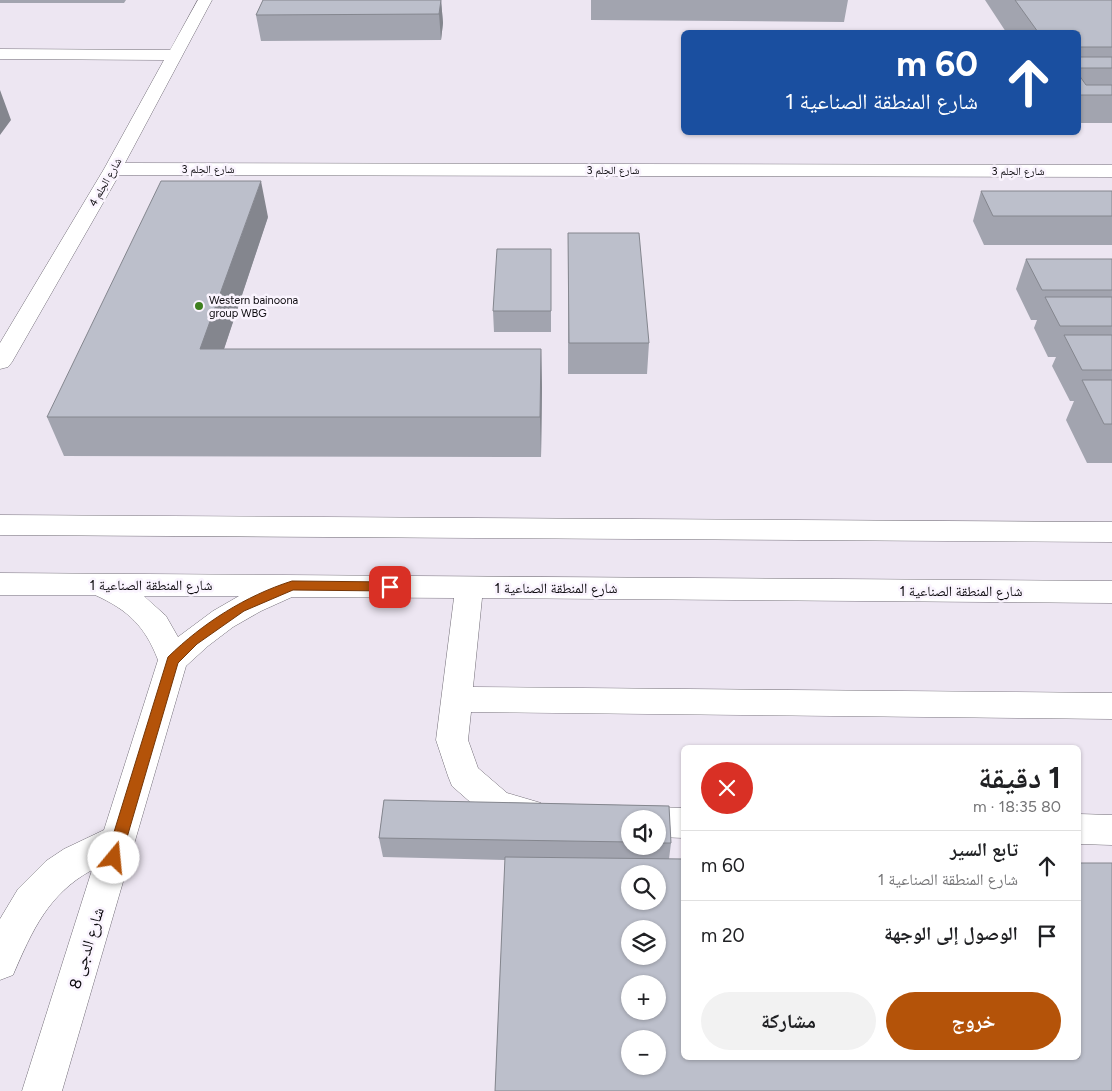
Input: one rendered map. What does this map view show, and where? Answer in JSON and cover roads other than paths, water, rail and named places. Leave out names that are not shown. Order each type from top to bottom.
[{"type":"street","name":"شارع الحِلم 4","points":[[0,362],[113,169],[205,0]]},
{"type":"street","points":[[0,54],[175,55]]},
{"type":"street","name":"شارع الحِلم 3","points":[[113,169],[1112,171]]},
{"type":"street","points":[[0,525],[1112,532]]},
{"type":"street","name":"شارع المنطقة الصناعية 1","points":[[0,584],[1112,592]]},
{"type":"street","points":[[97,584],[119,593],[144,611],[154,621],[166,639],[173,660]]},
{"type":"street","name":"شارع الدجى 8","points":[[42,1091],[173,660],[193,640],[232,613],[266,596],[292,586]]},
{"type":"street","points":[[469,588],[452,740],[464,776],[497,805],[554,818]]},
{"type":"street","points":[[456,699],[1112,706]]},
{"type":"street","points":[[666,822],[681,822]]},
{"type":"street","points":[[1081,830],[1112,830]]},
{"type":"street","points":[[0,962],[17,919],[37,892],[62,870],[89,852],[119,840]]},
{"type":"place","name":"Western bainoona group WBG","points":[[199,306]]}]
